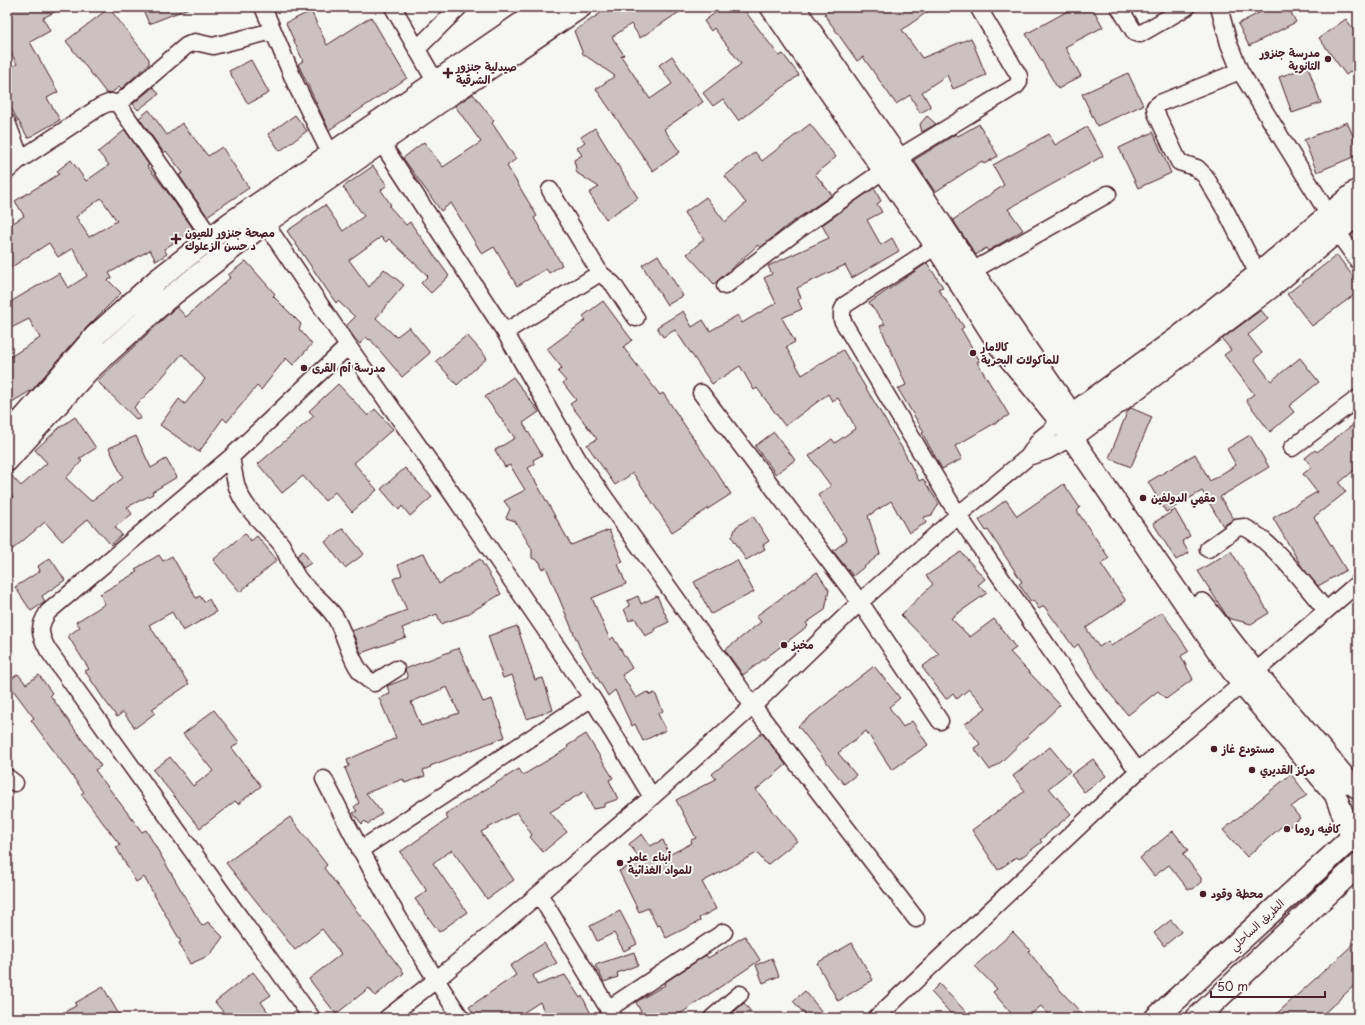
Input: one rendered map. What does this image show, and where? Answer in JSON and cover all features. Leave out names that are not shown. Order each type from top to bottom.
[{"type":"highway","name":"الطريق الساحلي","points":[[1156,1018],[1355,835]]},
{"type":"highway","points":[[1197,1018],[1358,865]]},
{"type":"street","points":[[263,7],[296,85],[330,155]]},
{"type":"street","points":[[393,7],[434,81]]},
{"type":"street","points":[[417,49],[458,7]]},
{"type":"street","points":[[7,437],[96,335],[157,280],[230,223],[330,155],[434,81],[545,7]]},
{"type":"street","points":[[7,461],[88,371],[121,339],[166,300],[265,223],[381,142],[582,7]]},
{"type":"street","points":[[771,7],[972,271],[1071,426],[1210,616],[1249,678],[1347,788],[1355,835]]},
{"type":"street","points":[[794,7],[891,164],[936,246],[1001,348],[1071,426]]},
{"type":"street","points":[[725,286],[797,231],[891,164],[1016,86],[1019,82],[1019,76],[978,7]]},
{"type":"street","points":[[1119,7],[1135,33],[1140,34],[1187,7]]},
{"type":"street","points":[[1218,7],[1229,44],[1240,71],[1333,224],[1358,261]]},
{"type":"street","points":[[118,104],[186,46],[196,42],[213,46],[273,31]]},
{"type":"street","points":[[1240,71],[1160,103],[1155,107],[1156,113],[1179,162],[1197,168],[1205,176],[1227,213],[1258,274]]},
{"type":"street","points":[[12,166],[101,106],[111,102],[118,104],[210,238]]},
{"type":"street","points":[[7,122],[17,149],[12,166]]},
{"type":"street","points":[[381,142],[504,332],[580,464],[753,706],[916,919]]},
{"type":"street","points":[[550,190],[600,272],[613,284],[636,318]]},
{"type":"street","points":[[387,1018],[436,980],[652,797],[753,706],[860,602],[958,515],[1028,457],[1040,439],[1071,426],[1270,288],[1333,224],[1358,190]]},
{"type":"street","points":[[972,271],[1108,194]]},
{"type":"street","points":[[1071,426],[1258,274],[1333,224],[1358,214]]},
{"type":"street","points":[[265,223],[348,346],[460,505],[592,698],[652,797]]},
{"type":"street","points":[[936,246],[845,305],[842,311],[842,320],[958,515],[1081,695],[1138,771]]},
{"type":"street","points":[[504,332],[600,272]]},
{"type":"street","points":[[312,1018],[48,650],[40,634],[41,622],[48,612],[231,457],[348,346]]},
{"type":"street","points":[[701,393],[860,602],[940,721]]},
{"type":"street","points":[[1292,448],[1358,398]]},
{"type":"street","points":[[231,457],[237,487],[241,497],[282,546],[294,571],[301,581],[321,600],[335,617],[359,672],[366,680],[374,683],[396,669]]},
{"type":"street","points":[[1208,549],[1237,528],[1244,527],[1251,530],[1271,548],[1326,610]]},
{"type":"street","points":[[876,1018],[1138,771],[1317,620],[1326,610],[1358,583]]},
{"type":"street","points":[[360,850],[592,698]]},
{"type":"street","points":[[324,779],[360,850],[436,980],[461,1018]]},
{"type":"street","points":[[539,894],[611,1013],[724,932]]},
{"type":"street","points":[[712,1018],[740,994]]},
{"type":"building","points":[[7,7],[64,7],[43,18],[50,31],[30,42],[58,92],[47,98],[60,120],[28,138],[7,101],[7,70],[17,64],[7,45]]},
{"type":"building","points":[[142,7],[189,7],[189,8],[149,24]]},
{"type":"building","points":[[610,7],[687,7],[640,38],[631,24],[612,37],[624,55],[621,56],[650,99],[672,84],[659,65],[672,56],[703,102],[664,129],[680,152],[653,171],[596,89],[615,76],[583,54],[574,31]]},
{"type":"building","points":[[723,7],[742,7],[779,56],[783,54],[799,75],[739,121],[723,99],[713,106],[703,93],[741,64],[714,28],[711,31],[704,21]]},
{"type":"building","points":[[834,7],[934,7],[902,30],[922,58],[971,38],[986,75],[953,89],[947,75],[922,92],[931,107],[920,113],[910,95],[896,104],[863,57],[857,61],[824,14]]},
{"type":"building","points":[[1075,7],[1092,7],[1103,27],[1065,47],[1081,76],[1058,89],[1026,34]]},
{"type":"building","points":[[1270,7],[1288,7],[1296,22],[1249,46],[1238,24]]},
{"type":"building","points":[[109,8],[149,59],[149,64],[121,89],[119,87],[107,94],[66,41]]},
{"type":"building","points":[[311,11],[327,45],[371,17],[407,78],[329,130],[298,64],[303,61],[286,23]]},
{"type":"building","points":[[1346,19],[1358,36],[1358,66],[1346,75],[1319,38]]},
{"type":"building","points":[[251,60],[269,93],[248,104],[229,71]]},
{"type":"building","points":[[1308,67],[1321,103],[1292,113],[1279,77]]},
{"type":"building","points":[[1128,73],[1143,105],[1097,126],[1082,94]]},
{"type":"building","points":[[153,87],[159,94],[138,110],[133,104]]},
{"type":"building","points":[[473,94],[494,121],[492,123],[516,159],[507,166],[537,216],[534,218],[562,265],[549,273],[546,269],[517,286],[494,247],[482,254],[451,203],[441,211],[403,158],[424,142],[443,167],[481,142],[455,106]]},
{"type":"building","points":[[149,110],[167,135],[182,123],[208,156],[222,147],[249,188],[207,216],[179,175],[183,173],[166,151],[164,153],[139,118]]},
{"type":"building","points":[[295,115],[307,131],[280,151],[268,134]]},
{"type":"building","points":[[927,116],[936,124],[922,132],[920,124]]},
{"type":"building","points":[[1347,122],[1358,147],[1358,155],[1317,172],[1304,140]]},
{"type":"building","points":[[810,124],[836,157],[815,174],[832,195],[788,225],[760,248],[758,245],[714,284],[687,254],[704,239],[684,213],[706,197],[725,222],[746,203],[725,176],[755,152],[762,161]]},
{"type":"building","points":[[979,124],[998,156],[984,164],[982,161],[935,192],[914,160],[956,134],[958,136]]},
{"type":"building","points":[[1087,127],[1103,156],[1008,209],[1023,230],[988,251],[986,248],[976,255],[953,220],[1004,185],[993,165],[1049,134],[1055,145]]},
{"type":"building","points":[[595,128],[638,198],[606,219],[589,193],[599,187],[577,173],[574,160],[582,155],[577,148],[585,142],[581,137]]},
{"type":"building","points":[[125,130],[149,165],[147,166],[194,230],[164,249],[167,254],[156,261],[150,250],[109,273],[112,278],[108,280],[121,293],[87,327],[32,390],[7,405],[7,359],[40,338],[29,319],[7,330],[7,304],[59,273],[68,288],[87,276],[73,248],[58,257],[49,243],[7,270],[7,227],[24,216],[15,201],[59,174],[57,171],[71,160],[86,181],[109,165],[98,152]],"holes":[[[101,198],[117,221],[89,237],[76,217]]]},
{"type":"building","points":[[1153,132],[1171,173],[1138,188],[1119,148]]},
{"type":"building","points":[[373,166],[387,185],[381,190],[391,205],[389,206],[406,225],[410,222],[449,276],[431,293],[421,283],[428,276],[389,239],[386,242],[381,237],[349,260],[369,287],[384,269],[404,285],[376,318],[396,337],[409,327],[430,353],[402,377],[370,339],[369,340],[366,337],[360,344],[356,340],[346,326],[355,317],[338,301],[336,303],[287,231],[325,205],[343,231],[364,216],[343,187]]},
{"type":"building","points":[[874,188],[881,201],[877,204],[882,212],[867,220],[881,245],[892,238],[899,251],[852,278],[845,265],[797,288],[801,298],[798,300],[802,309],[782,318],[795,342],[786,347],[802,375],[843,350],[902,448],[919,481],[923,479],[939,504],[932,515],[924,517],[926,523],[909,533],[891,501],[868,516],[880,554],[853,576],[833,551],[847,540],[818,495],[831,486],[809,456],[832,439],[835,443],[856,428],[838,398],[832,401],[828,394],[785,426],[757,388],[754,390],[740,366],[712,384],[675,330],[663,337],[657,327],[683,311],[692,327],[703,320],[710,331],[738,315],[742,323],[776,303],[764,278],[772,274],[768,266],[829,238],[822,225]]},
{"type":"building","points":[[658,255],[683,296],[667,305],[642,265]]},
{"type":"building","points":[[1337,255],[1358,283],[1358,292],[1312,326],[1287,294]]},
{"type":"building","points":[[246,261],[275,294],[273,296],[301,324],[299,329],[312,344],[293,365],[286,358],[261,390],[257,386],[227,422],[223,418],[199,452],[160,425],[179,399],[185,404],[205,379],[182,354],[152,389],[134,407],[141,418],[137,420],[97,381],[174,309],[177,307],[186,317],[231,277],[228,275]]},
{"type":"building","points":[[927,263],[943,287],[938,289],[964,327],[961,329],[980,361],[977,362],[1009,415],[955,446],[962,459],[942,469],[922,433],[924,432],[898,389],[906,385],[880,326],[885,324],[869,303]]},
{"type":"building","points":[[603,301],[632,340],[623,347],[660,395],[663,393],[731,494],[672,532],[633,473],[615,485],[587,445],[597,439],[570,404],[576,400],[563,383],[566,381],[558,372],[562,368],[547,349],[586,320],[583,316]]},
{"type":"building","points":[[1261,310],[1268,319],[1248,335],[1262,353],[1254,359],[1271,381],[1300,358],[1319,382],[1289,406],[1294,412],[1270,432],[1246,400],[1254,394],[1224,355],[1231,350],[1222,339]]},
{"type":"building","points":[[467,335],[487,358],[457,385],[436,361]]},
{"type":"building","points":[[513,377],[539,412],[523,423],[542,455],[533,460],[535,464],[528,468],[571,545],[609,530],[623,562],[618,564],[626,584],[592,598],[610,640],[613,637],[632,668],[622,675],[636,698],[647,692],[650,695],[655,693],[663,711],[658,714],[666,730],[643,741],[635,724],[632,726],[615,690],[608,696],[580,648],[546,567],[542,569],[540,562],[532,558],[532,549],[515,521],[506,518],[510,509],[504,501],[525,490],[510,465],[505,467],[495,450],[515,438],[485,397]]},
{"type":"building","points":[[338,384],[368,416],[375,409],[393,429],[354,463],[377,490],[352,512],[335,492],[325,501],[303,476],[282,493],[258,464],[314,416],[309,411]]},
{"type":"building","points":[[1131,408],[1152,417],[1131,467],[1109,458],[1128,410]]},
{"type":"building","points":[[75,417],[96,448],[79,459],[82,461],[66,478],[91,501],[123,478],[109,448],[136,436],[151,468],[166,459],[177,477],[152,492],[153,494],[127,507],[132,514],[115,527],[122,535],[111,545],[88,519],[62,541],[45,522],[7,554],[7,502],[13,497],[7,490],[7,473],[9,473],[21,486],[47,463],[35,450],[59,428]]},
{"type":"building","points":[[1358,421],[1358,467],[1339,483],[1346,492],[1314,517],[1346,570],[1318,586],[1302,567],[1273,518],[1317,492],[1303,474],[1312,467],[1305,458],[1315,450],[1317,452]]},
{"type":"building","points":[[774,432],[795,460],[776,474],[755,446]]},
{"type":"building","points":[[1250,435],[1269,467],[1220,497],[1234,519],[1223,526],[1202,491],[1166,512],[1148,482],[1195,454],[1210,481],[1236,465],[1227,449]]},
{"type":"building","points":[[405,468],[432,497],[410,516],[402,506],[399,510],[381,489]]},
{"type":"building","points":[[1064,484],[1080,508],[1077,511],[1109,558],[1101,564],[1126,601],[1086,628],[1099,647],[1108,641],[1111,646],[1162,612],[1189,651],[1181,656],[1193,679],[1166,699],[1158,691],[1128,715],[1106,689],[1078,644],[1074,648],[1044,606],[1039,609],[1033,600],[1031,602],[1019,584],[1022,582],[988,530],[986,531],[979,520],[1006,500],[1017,516]]},
{"type":"building","points":[[1175,510],[1190,536],[1182,541],[1189,553],[1176,560],[1153,523]]},
{"type":"building","points":[[753,516],[769,541],[763,545],[765,549],[746,560],[732,537],[736,527]]},
{"type":"building","points":[[343,528],[364,554],[345,568],[325,542]]},
{"type":"building","points":[[245,533],[251,541],[257,536],[277,560],[240,592],[213,560]]},
{"type":"building","points":[[303,551],[311,563],[303,568],[297,556]]},
{"type":"building","points":[[1231,551],[1269,613],[1251,624],[1228,618],[1198,571]]},
{"type":"building","points":[[961,552],[985,579],[978,585],[987,593],[951,618],[970,637],[994,619],[1016,648],[1010,652],[1060,705],[1001,762],[990,770],[974,748],[980,744],[965,724],[986,708],[969,689],[957,699],[953,693],[946,699],[922,667],[939,654],[901,615],[933,584],[926,576]]},
{"type":"building","points":[[424,553],[439,584],[480,559],[501,594],[466,615],[441,624],[437,614],[402,628],[406,637],[361,653],[352,631],[407,610],[393,579],[402,575],[398,565]]},
{"type":"building","points":[[159,555],[163,561],[172,556],[196,598],[200,596],[204,602],[209,599],[216,612],[183,631],[172,612],[149,625],[189,684],[152,709],[155,713],[135,728],[123,712],[117,717],[103,698],[85,671],[89,669],[68,636],[80,627],[76,622],[105,604],[100,594],[137,572],[135,569]]},
{"type":"building","points":[[50,558],[65,580],[42,596],[45,602],[31,611],[15,587],[40,571],[38,566]]},
{"type":"building","points":[[737,560],[754,592],[711,614],[694,582]]},
{"type":"building","points":[[817,572],[829,590],[825,610],[806,623],[808,626],[743,675],[725,650],[761,622],[756,616]]},
{"type":"building","points":[[638,596],[641,604],[657,596],[669,622],[654,629],[655,631],[645,636],[635,618],[629,621],[624,609],[630,606],[627,601]]},
{"type":"building","points":[[517,626],[535,680],[543,678],[553,710],[527,719],[512,675],[503,678],[488,636]]},
{"type":"building","points":[[459,648],[483,702],[492,699],[505,737],[430,766],[431,767],[423,770],[425,776],[405,783],[403,779],[366,793],[382,813],[368,824],[365,821],[362,824],[353,813],[357,811],[354,807],[359,803],[345,768],[349,766],[347,760],[396,738],[379,698],[390,694],[387,686],[408,678],[405,669]],"holes":[[[447,687],[459,713],[421,726],[411,702]]]},
{"type":"building","points":[[874,666],[900,698],[889,707],[903,727],[912,721],[928,745],[892,770],[866,731],[838,753],[856,775],[844,784],[798,726]]},
{"type":"building","points":[[18,674],[26,684],[39,675],[52,693],[50,695],[101,766],[95,770],[142,832],[146,830],[202,926],[208,922],[223,937],[210,955],[190,964],[179,943],[181,942],[144,877],[136,882],[116,847],[120,845],[81,794],[84,792],[31,720],[34,718],[7,682]]},
{"type":"building","points":[[214,710],[239,742],[232,748],[261,786],[238,804],[235,801],[200,828],[153,770],[170,757],[193,786],[213,771],[183,734]]},
{"type":"building","points":[[762,733],[786,765],[756,790],[797,841],[767,865],[757,853],[702,882],[716,909],[699,918],[700,921],[666,938],[660,925],[657,926],[648,908],[639,912],[619,871],[641,860],[629,844],[642,834],[650,846],[663,840],[669,855],[692,843],[691,840],[696,838],[676,800],[716,779],[712,774]]},
{"type":"building","points":[[586,734],[613,778],[609,780],[618,799],[604,804],[604,807],[593,809],[585,791],[550,812],[567,832],[543,852],[530,837],[532,835],[517,812],[481,832],[514,880],[487,899],[452,850],[433,863],[467,912],[439,932],[415,899],[427,891],[400,852],[448,819],[445,814],[519,769],[523,775],[568,748],[567,746]]},
{"type":"building","points":[[1050,747],[1070,771],[1049,788],[1071,814],[1040,840],[1042,842],[1019,859],[1017,857],[998,870],[972,830],[1025,791],[1013,776]]},
{"type":"building","points":[[1093,759],[1106,776],[1084,792],[1071,775]]},
{"type":"building","points":[[1291,774],[1307,795],[1291,807],[1300,818],[1285,830],[1282,826],[1247,857],[1223,830]]},
{"type":"building","points":[[290,817],[327,865],[324,868],[404,973],[375,996],[369,988],[336,1014],[309,979],[341,954],[322,929],[295,950],[226,863]]},
{"type":"building","points":[[1173,831],[1188,850],[1183,854],[1201,878],[1201,882],[1193,889],[1188,889],[1169,865],[1154,876],[1140,858]]},
{"type":"building","points":[[620,911],[637,944],[624,951],[614,933],[597,941],[590,926]]},
{"type":"building","points":[[1171,920],[1181,932],[1164,946],[1154,933]]},
{"type":"building","points":[[1013,932],[1030,950],[1028,951],[1060,990],[1086,1018],[1052,1018],[1041,1006],[1026,1018],[1015,1018],[993,992],[997,989],[975,966]]},
{"type":"building","points":[[745,936],[760,960],[674,1018],[644,1018],[636,1002],[665,985],[664,983],[706,955],[708,958]]},
{"type":"building","points":[[1358,940],[1358,982],[1319,1018],[1272,1018]]},
{"type":"building","points":[[544,943],[557,963],[533,975],[537,985],[565,975],[580,998],[582,996],[593,1018],[547,1018],[540,1002],[515,1018],[476,1018],[469,1007],[516,975],[510,966]]},
{"type":"building","points":[[852,943],[873,980],[838,1001],[817,963]]},
{"type":"building","points":[[634,952],[638,965],[617,973],[618,977],[604,982],[595,965]]},
{"type":"building","points":[[772,958],[779,976],[763,983],[756,965]]},
{"type":"building","points":[[253,972],[271,995],[261,1002],[272,1018],[228,1018],[215,1002]]},
{"type":"building","points":[[939,984],[972,1018],[955,1018],[931,992]]},
{"type":"building","points":[[103,987],[121,1018],[52,1018],[76,1006],[75,1003]]},
{"type":"building","points":[[805,991],[827,1018],[808,1018],[793,1001]]},
{"type":"building","points":[[744,1003],[756,1018],[727,1018]]},
{"type":"place","name":"مدرسة جنزور الثانوية","points":[[1328,59]]},
{"type":"place","name":"صيدلية جنزور الشرقية","points":[[448,73]]},
{"type":"place","name":"مصحة جنزور للعيون د حسن الزعلوك","points":[[176,239]]},
{"type":"place","name":"كالامار للمأكولات البحرية","points":[[973,353]]},
{"type":"place","name":"مدرسة أم القرى","points":[[304,368]]},
{"type":"place","name":"مقهي الدولفين","points":[[1143,498]]},
{"type":"place","name":"مخبز","points":[[784,645]]},
{"type":"place","name":"مستودع غاز","points":[[1214,749]]},
{"type":"place","name":"مركز القديري","points":[[1252,770]]},
{"type":"place","name":"كافيه روما","points":[[1287,829]]},
{"type":"place","name":"أبناء عامر للمواد الغذائية","points":[[620,863]]},
{"type":"place","name":"محطة وقود","points":[[1203,894]]}]
